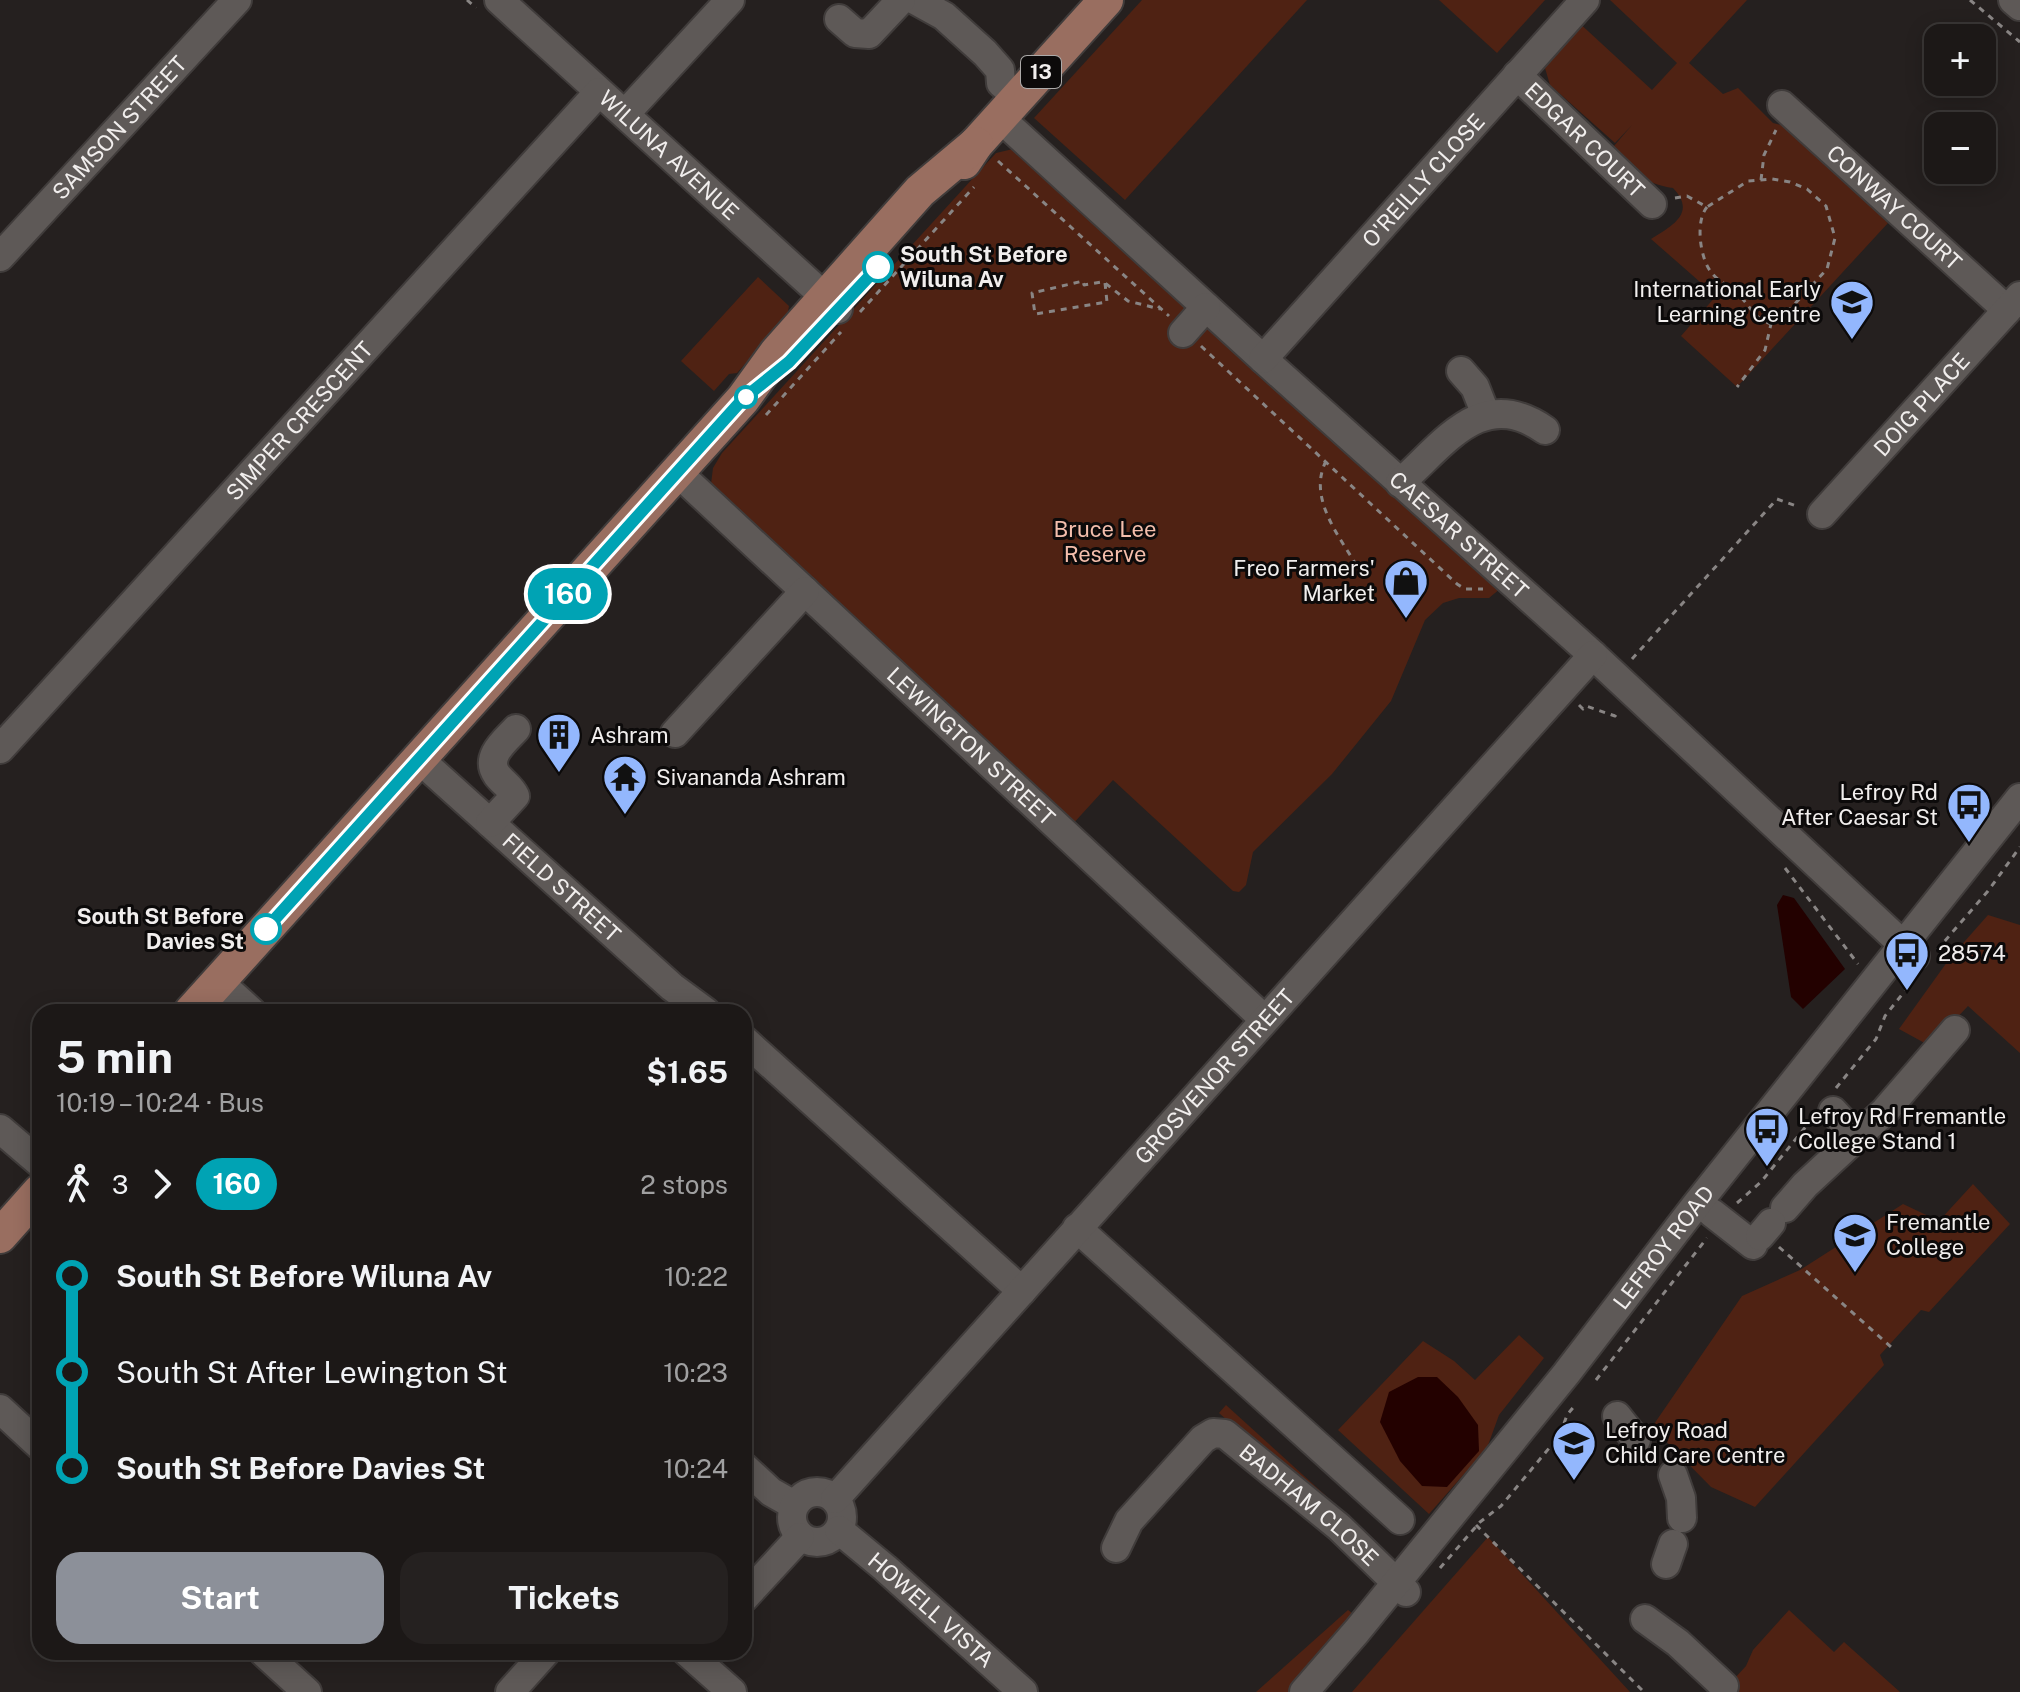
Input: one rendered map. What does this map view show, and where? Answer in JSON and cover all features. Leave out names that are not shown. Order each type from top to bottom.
[{"type":"main road","name":"13","points":[[198,1004],[677,472],[754,408],[777,352],[841,312],[920,191],[983,157],[1009,108],[1106,0]]},
{"type":"main road","points":[[0,1210],[32,1174]]},
{"type":"main road","points":[[0,1236],[32,1200]]},
{"type":"street","name":"SAMSON STREET","points":[[0,257],[237,0]]},
{"type":"street","name":"WILUNA AVENUE","points":[[499,0],[841,312]]},
{"type":"street","points":[[625,114],[730,0]]},
{"type":"street","points":[[839,19],[855,33],[869,34],[901,0]]},
{"type":"street","name":"CAESAR STREET","points":[[915,0],[944,16],[985,53],[1000,70],[1009,108],[1206,307],[1593,655],[1918,956]]},
{"type":"street","name":"O'REILLY CLOSE","points":[[1263,359],[1585,0]]},
{"type":"street","points":[[2013,0],[2020,6]]},
{"type":"street","name":"EDGAR COURT","points":[[1517,75],[1652,204]]},
{"type":"street","name":"SIMPER CRESCENT","points":[[0,749],[599,92]]},
{"type":"street","name":"CONWAY COURT","points":[[1786,109],[2013,303]]},
{"type":"street","name":"DOIG PLACE","points":[[1822,514],[2013,303]]},
{"type":"street","points":[[1184,332],[1206,307]]},
{"type":"street","points":[[1461,371],[1475,387],[1486,415]]},
{"type":"street","points":[[1400,483],[1459,430],[1486,415],[1495,412],[1514,414],[1545,430]]},
{"type":"street","name":"LEWINGTON STREET","points":[[677,472],[1264,1019]]},
{"type":"street","points":[[675,733],[805,591]]},
{"type":"street","name":"GROSVENOR STREET","points":[[835,1499],[1593,655]]},
{"type":"street","points":[[490,823],[515,796],[497,776],[493,764],[495,752],[516,729]]},
{"type":"street","name":"FIELD STREET","points":[[419,759],[672,987],[695,1004]]},
{"type":"street","name":"LEFROY ROAD","points":[[1304,1692],[1401,1588],[1447,1547],[1720,1216],[1918,956],[2020,798]]},
{"type":"street","name":"LEFROY ROAD","points":[[1317,1692],[1669,1240],[1918,956],[1942,917],[2020,821]]},
{"type":"street","points":[[219,982],[243,1004]]},
{"type":"street","points":[[1720,1216],[1768,1230],[1805,1185],[1891,1105],[1955,1030]]},
{"type":"street","points":[[752,1047],[1022,1291]]},
{"type":"street","points":[[1829,1104],[1857,1137]]},
{"type":"street","points":[[0,1129],[32,1158]]},
{"type":"street","points":[[1077,1228],[1400,1520]]},
{"type":"street","points":[[0,1409],[32,1439]]},
{"type":"street","points":[[1617,1416],[1636,1440]]},
{"type":"street","name":"BADHAM CLOSE","points":[[1116,1548],[1129,1521],[1203,1439],[1213,1433],[1225,1434],[1339,1527],[1401,1588]]},
{"type":"street","points":[[752,1474],[771,1492],[794,1505]]},
{"type":"street","points":[[1673,1475],[1681,1498],[1673,1542]]},
{"type":"street","points":[[822,1492],[835,1499],[842,1514],[839,1530],[828,1540],[813,1542],[800,1537],[791,1522],[794,1505],[806,1494],[822,1492]]},
{"type":"street","name":"HOWELL VISTA","points":[[839,1530],[1023,1692]]},
{"type":"street","points":[[752,1589],[800,1537]]},
{"type":"street","points":[[1645,1619],[1678,1643],[1724,1686]]},
{"type":"street","points":[[272,1660],[307,1692]]},
{"type":"street","points":[[510,1692],[539,1660]]},
{"type":"street","points":[[697,1660],[732,1692]]},
{"type":"path","points":[[1970,0],[2020,42]]},
{"type":"path","points":[[1761,180],[1764,155],[1786,109]]},
{"type":"path","points":[[983,157],[998,160],[1457,584],[1465,589],[1489,589]]},
{"type":"path","points":[[754,408],[841,312],[980,180]]},
{"type":"path","points":[[1737,387],[1765,350],[1771,324],[1791,308],[1827,269],[1835,238],[1826,206],[1807,189],[1790,182],[1748,181],[1707,207],[1701,214],[1700,229],[1708,270],[1742,298],[1757,319],[1771,324]]},
{"type":"path","points":[[1652,204],[1687,196],[1707,207]]},
{"type":"path","points":[[1105,283],[1107,302],[1035,314],[1032,293],[1083,281],[1084,285],[1105,283],[1128,301],[1162,310]]},
{"type":"path","points":[[1326,461],[1320,477],[1323,502],[1362,575]]},
{"type":"path","points":[[1632,659],[1777,499],[1822,514]]},
{"type":"path","points":[[1563,689],[1583,709],[1586,706],[1615,716],[1622,708]]},
{"type":"path","points":[[1596,1380],[1720,1216],[1761,1182],[1829,1104],[1876,1039],[1918,956],[1988,891],[2020,847]]},
{"type":"path","points":[[1781,863],[1858,964]]},
{"type":"path","points":[[1768,1230],[1891,1347]]},
{"type":"path","points":[[1439,1570],[1476,1525],[1501,1506],[1560,1435],[1567,1415],[1576,1404]]},
{"type":"path","points":[[1476,1525],[1644,1692]]},
{"type":"green space","points":[[1142,0],[1307,0],[1125,200],[1034,118]]},
{"type":"green space","points":[[1439,0],[1545,0],[1497,53]]},
{"type":"green space","points":[[1610,0],[1747,0],[1689,63],[1723,94],[1738,88],[1773,123],[1789,127],[1888,223],[1737,387],[1681,336],[1716,296],[1651,239],[1679,218],[1683,205],[1680,197],[1673,188],[1646,180],[1608,153],[1632,125],[1615,143],[1550,85],[1545,68],[1550,51],[1576,20],[1652,90],[1677,63]]},
{"type":"green space","name":"Bruce Lee Reserve","points":[[1013,149],[1021,152],[1501,588],[1489,598],[1459,598],[1443,603],[1425,620],[1391,701],[1332,774],[1253,852],[1246,885],[1239,892],[1233,891],[1113,780],[1071,826],[724,503],[711,484],[713,468],[722,453],[996,153]]},
{"type":"green space","points":[[758,277],[789,306],[787,317],[737,373],[729,374],[714,391],[681,361]]},
{"type":"green space","points":[[1988,915],[2020,925],[2020,1053],[1968,1006],[1930,1046],[1899,1029],[1950,958]]},
{"type":"green space","points":[[1973,1184],[2010,1224],[1929,1312],[1921,1310],[1880,1355],[1884,1365],[1755,1507],[1711,1487],[1652,1427],[1742,1296],[1800,1270],[1903,1204],[1939,1221]]},
{"type":"green space","points":[[1519,1335],[1544,1358],[1499,1415],[1487,1448],[1429,1514],[1338,1430],[1423,1341],[1454,1361],[1475,1380]]},
{"type":"green space","points":[[1226,1405],[1336,1505],[1330,1512],[1219,1413]]},
{"type":"green space","points":[[1488,1537],[1630,1692],[1352,1692]]},
{"type":"green space","points":[[1348,1610],[1357,1617],[1290,1692],[1256,1692]]},
{"type":"green space","points":[[1789,1610],[1834,1652],[1844,1642],[1900,1692],[1722,1692],[1746,1666],[1753,1650]]},
{"type":"shaded area","points":[[1783,895],[1794,898],[1845,969],[1803,1009],[1791,997],[1777,905]]},
{"type":"shaded area","points":[[1418,1377],[1437,1377],[1458,1397],[1478,1425],[1479,1451],[1447,1487],[1422,1486],[1400,1461],[1380,1422],[1389,1392]]},
{"type":"bus line","name":"160","points":[[266,929],[743,399],[789,362],[878,267]]},
{"type":"place","name":"South St Before Wiluna Av","points":[[878,267]]},
{"type":"place","name":"International Early Learning Centre","points":[[1852,341]]},
{"type":"place","name":"Freo Farmers' Market","points":[[1406,620]]},
{"type":"place","name":"Ashram","points":[[559,774]]},
{"type":"place","name":"Sivananda Ashram","points":[[625,816]]},
{"type":"place","name":"Lefroy Rd After Caesar St","points":[[1969,844]]},
{"type":"place","name":"South St Before Davies St","points":[[266,929]]},
{"type":"place","name":"28574","points":[[1907,992]]},
{"type":"place","name":"Lefroy Rd Fremantle College Stand 1","points":[[1767,1168]]},
{"type":"place","name":"Fremantle College","points":[[1855,1274]]},
{"type":"place","name":"Lefroy Road Child Care Centre","points":[[1574,1482]]}]
